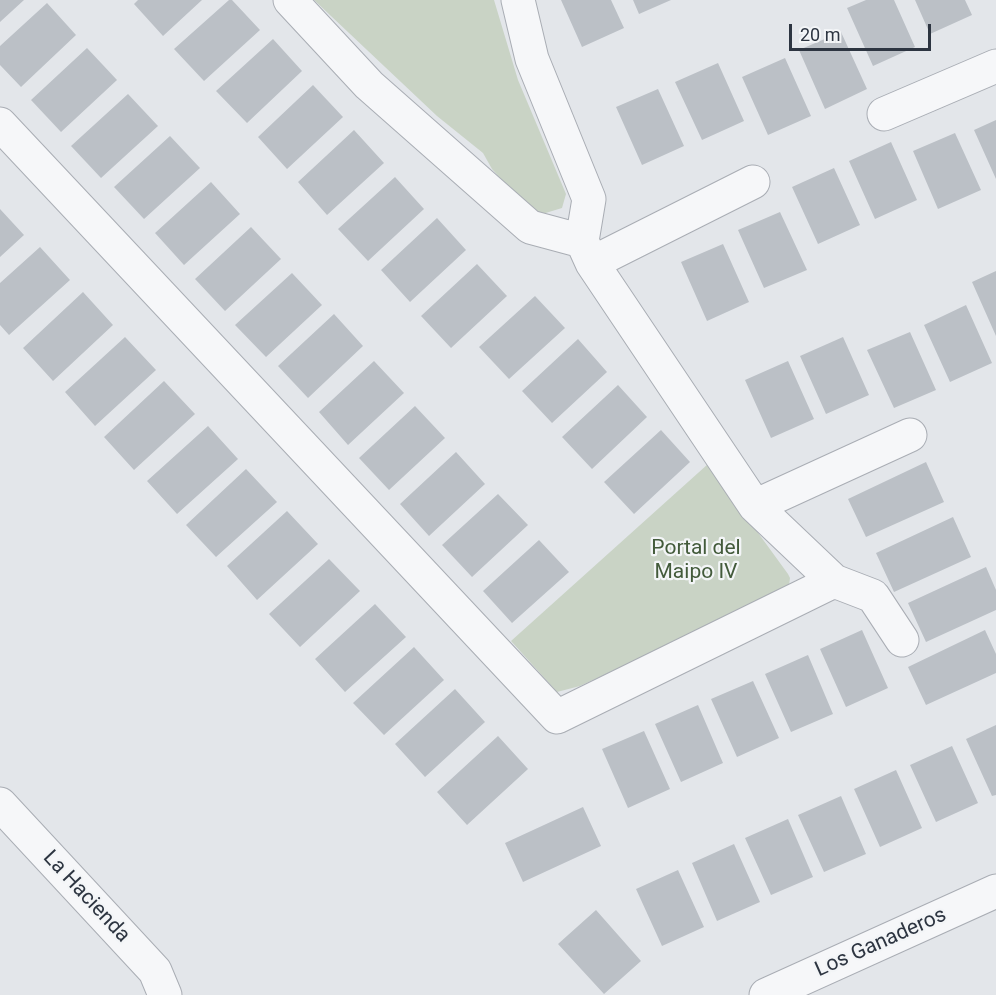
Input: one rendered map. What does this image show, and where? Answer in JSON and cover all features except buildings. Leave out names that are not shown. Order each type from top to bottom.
[{"type":"street","points":[[290,0],[369,85],[530,227],[587,252],[754,506],[834,581],[873,596],[902,640]]},
{"type":"street","points":[[518,0],[532,59],[590,199],[587,252]]},
{"type":"street","points":[[885,114],[996,66]]},
{"type":"street","points":[[0,124],[557,717],[834,581]]},
{"type":"street","points":[[587,252],[753,182]]},
{"type":"street","points":[[754,506],[910,435]]},
{"type":"street","name":"La Hacienda","points":[[0,804],[154,971],[165,995]]},
{"type":"street","name":"Los Ganaderos","points":[[766,995],[996,891]]},
{"type":"green space","points":[[314,0],[494,0],[518,80],[566,194],[562,208],[539,215],[529,210],[492,169],[483,153],[437,116]]},
{"type":"green space","name":"Portal del Maipo IV","points":[[708,464],[788,574],[789,585],[766,600],[580,686],[557,692],[511,641]]}]
